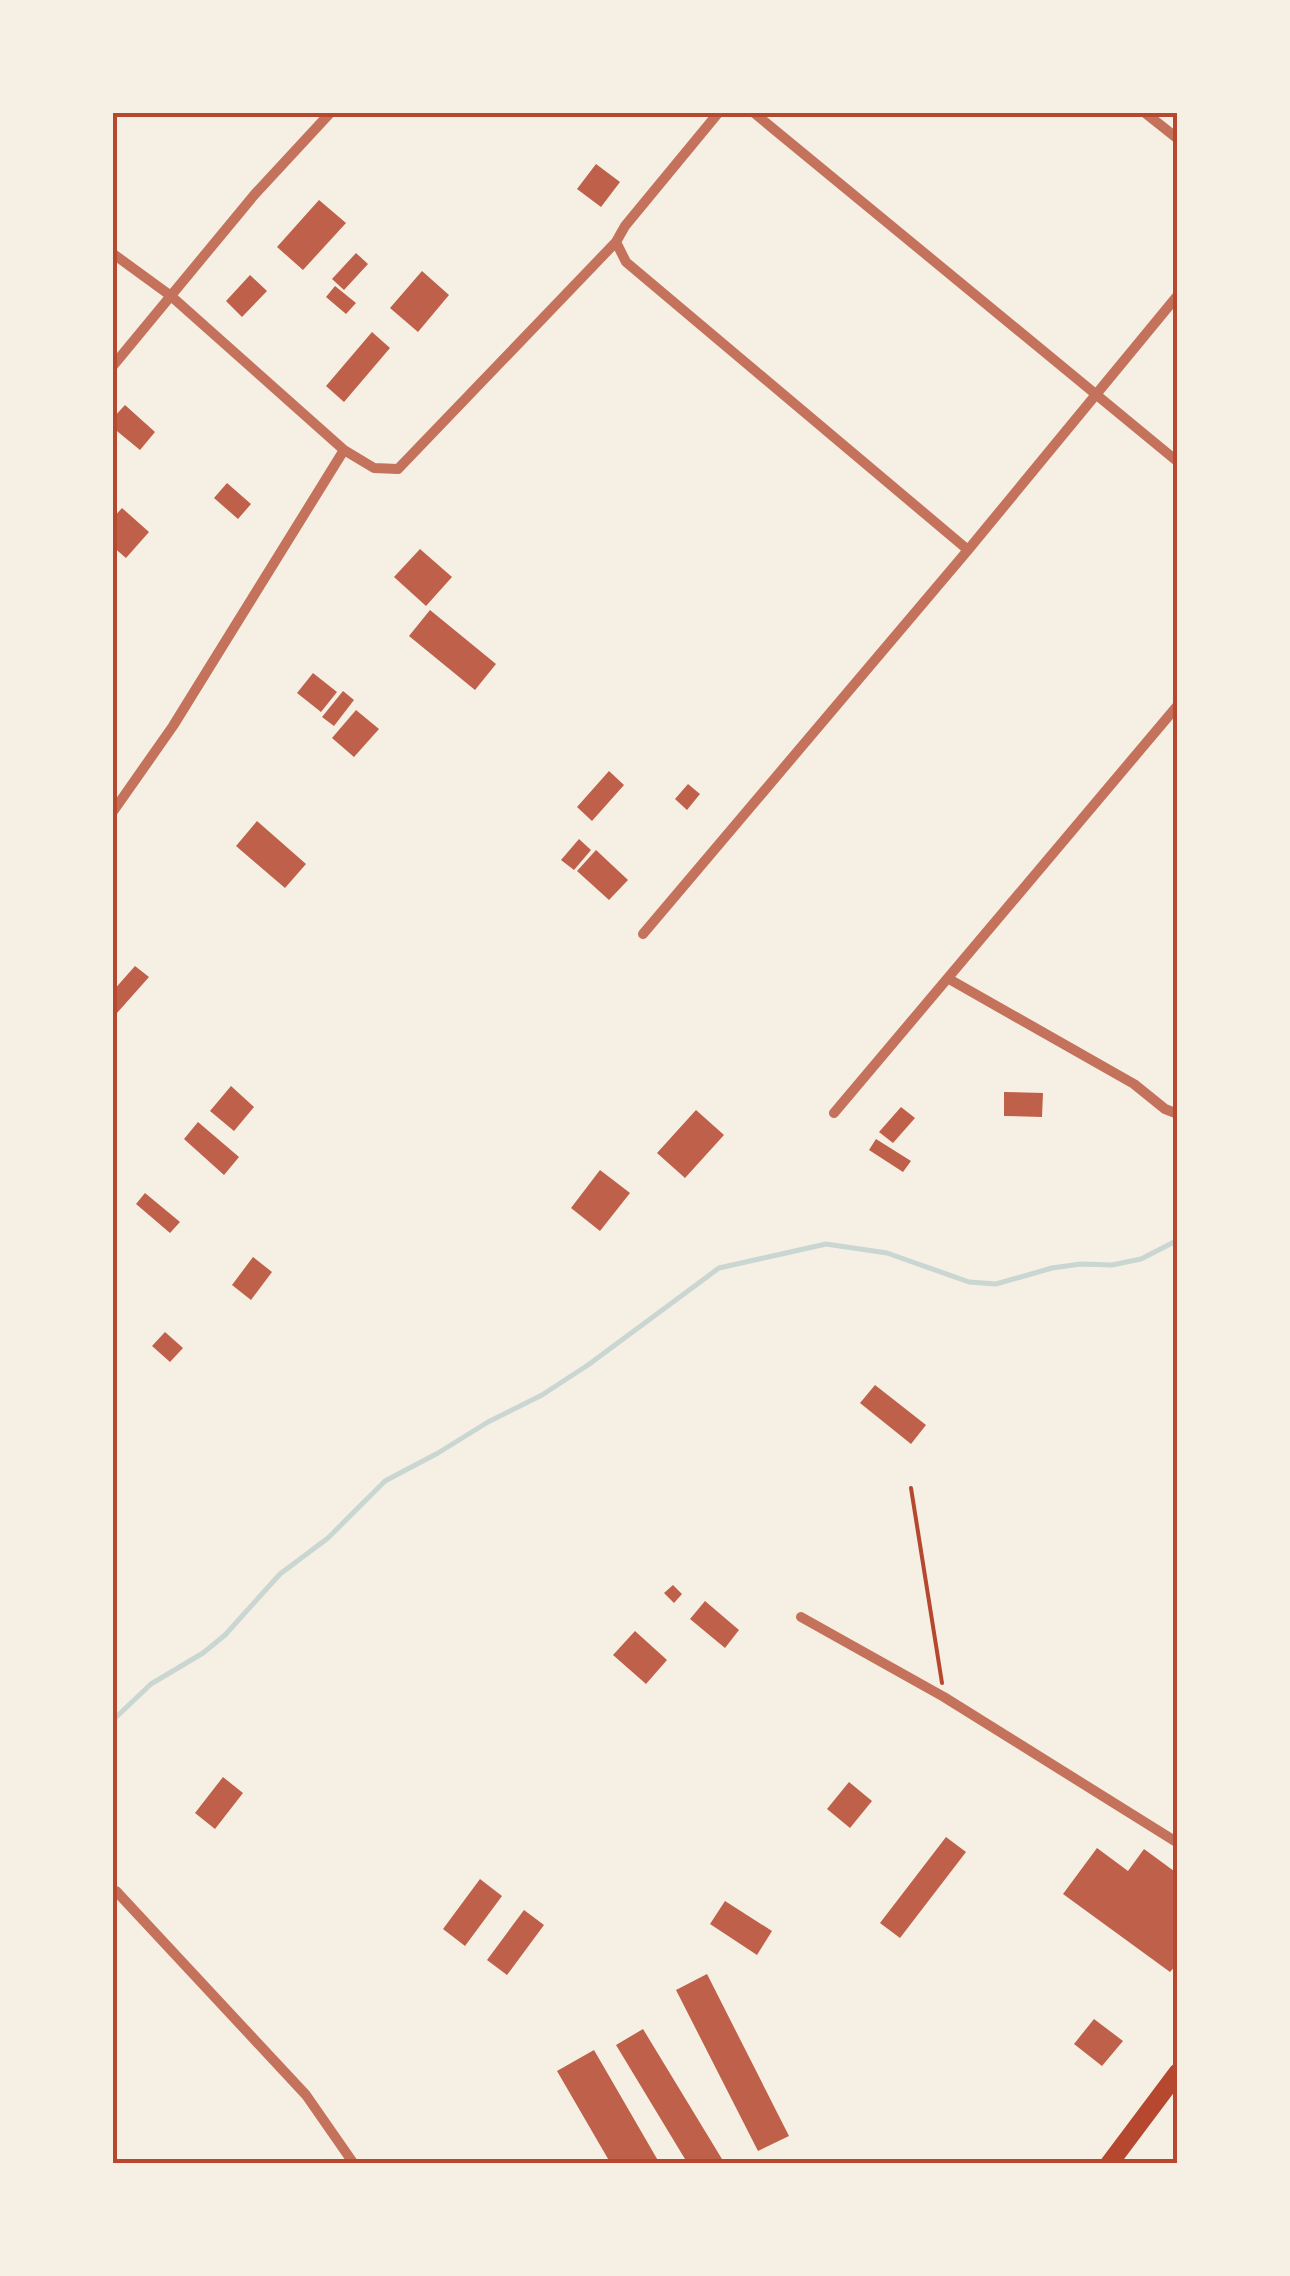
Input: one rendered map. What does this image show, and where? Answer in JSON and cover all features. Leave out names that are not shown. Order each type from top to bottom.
[{"type":"main road","points":[[1109,2164],[1178,2072]]},
{"type":"street","points":[[112,367],[255,194],[331,112]]},
{"type":"street","points":[[112,253],[171,296],[344,450],[374,468],[398,469],[616,242],[719,112]]},
{"type":"street","points":[[754,112],[1178,462]]},
{"type":"street","points":[[1144,112],[1178,139]]},
{"type":"street","points":[[616,242],[636,273],[968,550]]},
{"type":"street","points":[[643,934],[1178,295]]},
{"type":"street","points":[[112,813],[173,726],[344,450]]},
{"type":"street","points":[[834,1113],[1178,706]]},
{"type":"street","points":[[949,979],[1134,1084],[1178,1114]]},
{"type":"street","points":[[801,1618],[944,1697],[1178,1843]]},
{"type":"street","points":[[116,1891],[306,2094],[354,2164]]},
{"type":"path","points":[[911,1488],[944,1697]]},
{"type":"building","points":[[596,164],[620,182],[601,207],[577,189]]},
{"type":"building","points":[[319,200],[346,223],[303,270],[277,247]]},
{"type":"building","points":[[356,253],[368,264],[344,290],[332,279]]},
{"type":"building","points":[[422,271],[449,295],[418,332],[390,308]]},
{"type":"building","points":[[250,275],[267,291],[242,317],[226,301]]},
{"type":"building","points":[[335,286],[356,303],[346,314],[326,297]]},
{"type":"building","points":[[372,332],[390,348],[344,402],[326,386]]},
{"type":"building","points":[[125,405],[155,432],[140,450],[112,427],[112,419]]},
{"type":"building","points":[[227,483],[251,504],[238,519],[214,498]]},
{"type":"building","points":[[122,508],[149,532],[126,558],[112,546],[112,519]]},
{"type":"building","points":[[420,549],[452,577],[426,606],[394,577]]},
{"type":"building","points":[[430,610],[496,664],[475,690],[409,636]]},
{"type":"building","points":[[313,673],[337,692],[321,712],[297,693]]},
{"type":"building","points":[[343,691],[354,700],[334,726],[322,717]]},
{"type":"building","points":[[356,710],[379,729],[354,757],[332,738]]},
{"type":"building","points":[[609,771],[624,785],[592,821],[577,807]]},
{"type":"building","points":[[688,784],[700,794],[687,810],[675,799]]},
{"type":"building","points":[[257,821],[306,864],[285,888],[236,846]]},
{"type":"building","points":[[579,839],[591,850],[574,870],[561,860]]},
{"type":"building","points":[[596,850],[628,880],[609,900],[577,871]]},
{"type":"building","points":[[135,966],[149,977],[117,1013],[112,1009],[112,992]]},
{"type":"building","points":[[231,1086],[254,1107],[234,1131],[210,1111]]},
{"type":"building","points":[[1004,1092],[1043,1093],[1042,1117],[1004,1116]]},
{"type":"building","points":[[901,1107],[915,1118],[893,1143],[879,1132]]},
{"type":"building","points":[[696,1110],[724,1135],[685,1178],[657,1153]]},
{"type":"building","points":[[198,1122],[239,1157],[224,1175],[184,1139]]},
{"type":"building","points":[[876,1139],[911,1161],[903,1172],[869,1150]]},
{"type":"building","points":[[600,1170],[630,1193],[600,1231],[571,1208]]},
{"type":"building","points":[[145,1193],[180,1222],[170,1233],[136,1204]]},
{"type":"building","points":[[253,1257],[272,1272],[251,1300],[232,1285]]},
{"type":"building","points":[[165,1332],[183,1348],[170,1362],[152,1346]]},
{"type":"building","points":[[875,1385],[926,1425],[911,1444],[860,1403]]},
{"type":"building","points":[[673,1585],[682,1594],[674,1603],[664,1593]]},
{"type":"building","points":[[705,1601],[739,1630],[725,1648],[690,1619]]},
{"type":"building","points":[[635,1631],[667,1660],[646,1684],[613,1655]]},
{"type":"building","points":[[223,1777],[243,1793],[215,1829],[195,1813]]},
{"type":"building","points":[[849,1782],[872,1801],[850,1828],[827,1809]]},
{"type":"building","points":[[946,1837],[966,1852],[900,1938],[880,1923]]},
{"type":"building","points":[[1097,1848],[1128,1871],[1144,1849],[1178,1874],[1178,1963],[1170,1972],[1063,1894]]},
{"type":"building","points":[[480,1879],[502,1896],[465,1946],[443,1929]]},
{"type":"building","points":[[725,1901],[772,1931],[757,1955],[710,1924]]},
{"type":"building","points":[[524,1910],[544,1925],[507,1975],[487,1960]]},
{"type":"building","points":[[707,1974],[789,2136],[758,2151],[676,1990]]},
{"type":"building","points":[[1094,2019],[1123,2041],[1102,2066],[1074,2044]]},
{"type":"building","points":[[643,2029],[725,2164],[688,2164],[616,2045]]},
{"type":"building","points":[[594,2050],[660,2164],[611,2164],[557,2071]]},
{"type":"waterway","points":[[112,1721],[151,1684],[225,1635],[280,1574],[328,1538],[385,1481],[542,1395],[719,1268],[826,1244],[887,1253],[969,1282],[996,1284],[1052,1268],[1112,1265],[1141,1259],[1178,1240]]}]
